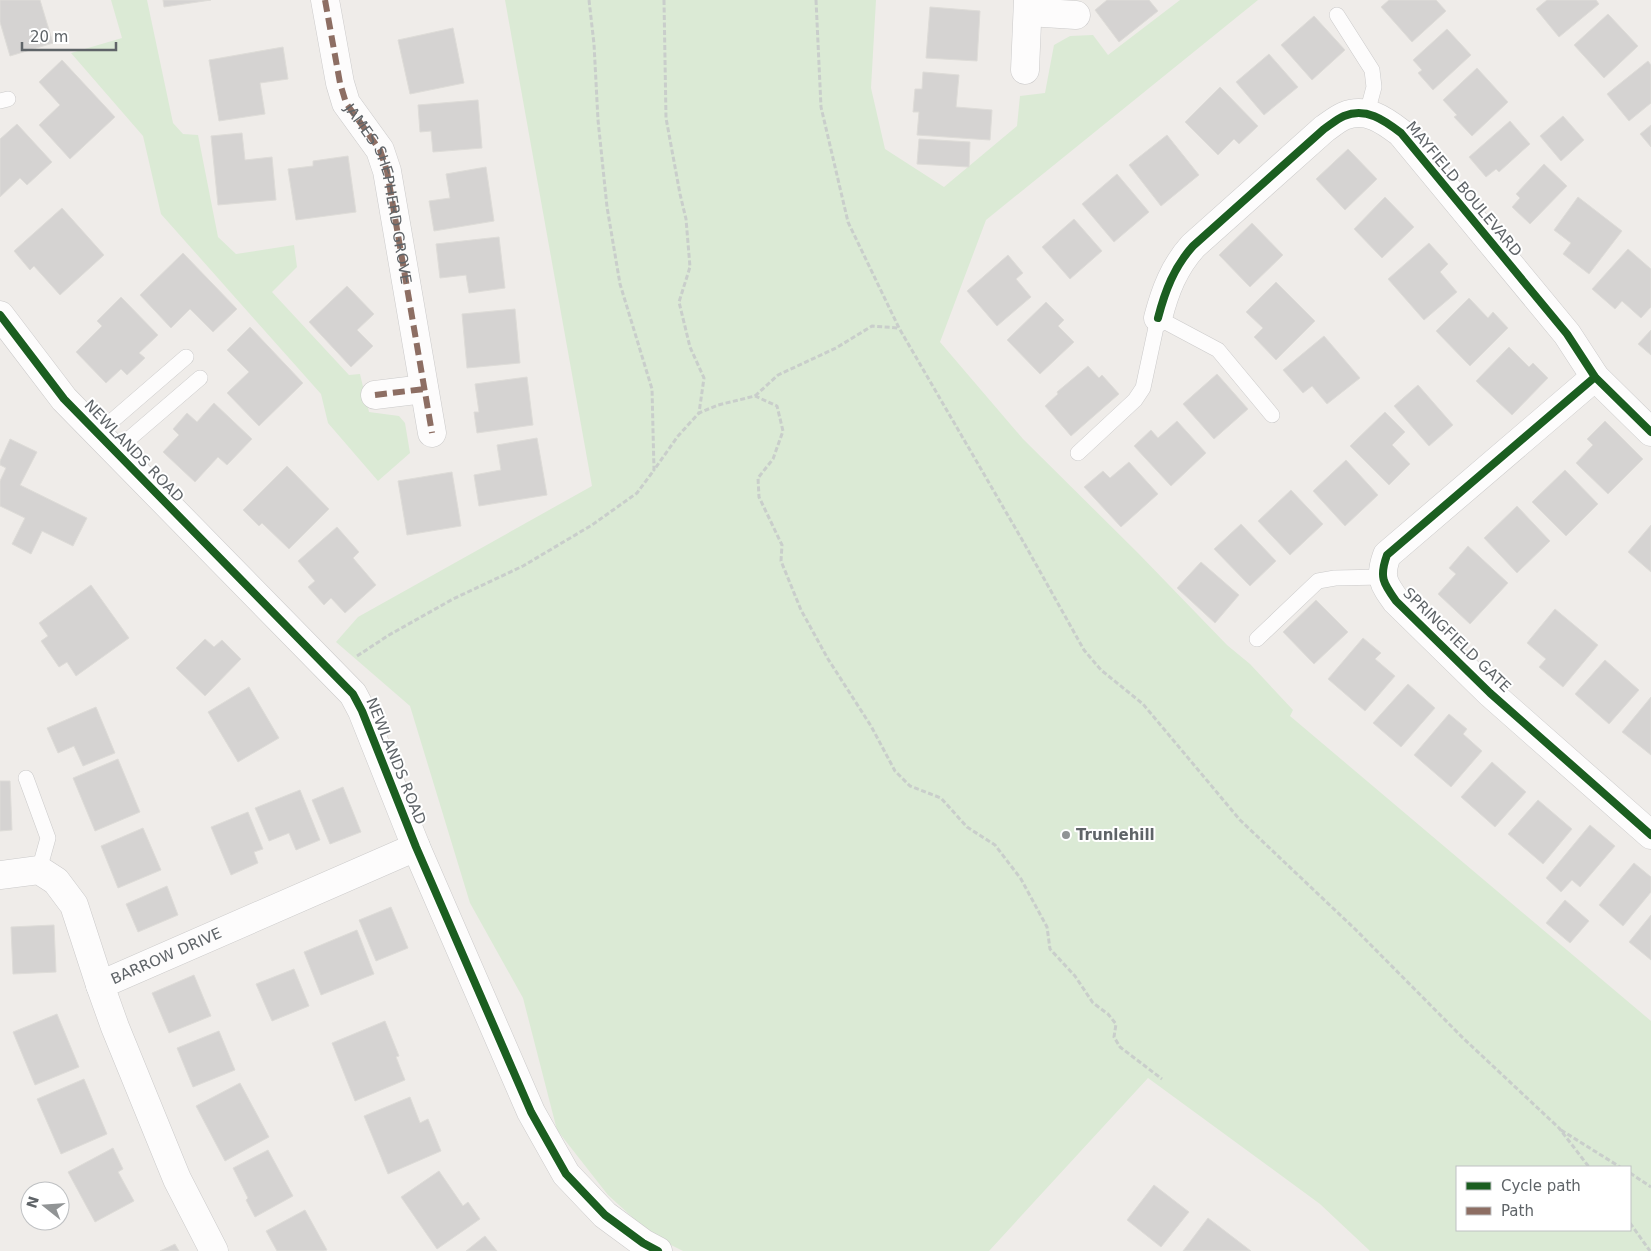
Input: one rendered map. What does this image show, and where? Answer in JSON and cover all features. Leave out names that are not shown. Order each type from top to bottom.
[{"type":"street","name":"JAMES SHEPHERD GROVE","points":[[325,0],[340,83],[346,102],[380,150],[387,171],[432,433]]},
{"type":"street","points":[[1025,70],[1028,6],[1076,15]]},
{"type":"street","points":[[1158,318],[1171,279],[1181,259],[1193,246],[1324,129],[1345,116],[1367,113]]},
{"type":"street","name":"MAYFIELD BOULEVARD","points":[[1367,113],[1384,120],[1401,133],[1567,334],[1595,377],[1651,432]]},
{"type":"street","name":"NEWLANDS ROAD","points":[[0,315],[64,399],[353,694],[362,711],[416,847],[531,1112],[566,1174],[605,1215],[643,1243],[658,1251]]},
{"type":"street","points":[[1382,577],[1383,567],[1388,555],[1595,377]]},
{"type":"street","points":[[375,395],[424,389]]},
{"type":"street","name":"SPRINGFIELD GATE","points":[[1382,577],[1385,586],[1396,601],[1490,693],[1651,835]]},
{"type":"street","name":"BARROW DRIVE","points":[[214,1251],[177,1180],[100,985],[416,847]]},
{"type":"street","points":[[0,875],[40,870],[56,881],[74,905],[100,985]]},
{"type":"lane","points":[[1336,15],[1372,70],[1374,87],[1367,113]]},
{"type":"lane","points":[[1078,453],[1135,400],[1143,388],[1158,318],[1218,350],[1272,415]]},
{"type":"lane","points":[[106,442],[186,357]]},
{"type":"lane","points":[[106,442],[200,378]]},
{"type":"lane","points":[[1257,639],[1318,581],[1335,578],[1382,577]]},
{"type":"lane","points":[[26,778],[48,838],[40,870]]},
{"type":"path","points":[[589,0],[607,207],[620,284],[652,389],[654,470]]},
{"type":"path","points":[[664,0],[666,118],[686,219],[690,267],[679,302],[690,346],[704,378],[699,413]]},
{"type":"path","points":[[816,0],[822,107],[848,222],[899,328],[1084,650],[1101,670],[1143,704],[1240,820],[1356,930],[1463,1038],[1559,1128],[1588,1166]]},
{"type":"path","points":[[354,658],[389,635],[453,599],[523,566],[592,525],[637,493],[678,436],[699,413],[718,405],[755,396],[778,375],[836,348],[872,326],[899,328]]},
{"type":"path","points":[[755,396],[777,406],[783,431],[774,459],[758,478],[759,497],[782,545],[781,561],[801,610],[828,659],[871,726],[895,771],[910,786],[941,798],[968,827],[995,845],[1021,879],[1047,927],[1050,949],[1075,976],[1094,1003],[1108,1014],[1116,1024],[1114,1037],[1120,1047],[1162,1079]]},
{"type":"path","points":[[1559,1128],[1618,1166]]},
{"type":"path","points":[[1631,1174],[1651,1187]]},
{"type":"path","points":[[1631,1225],[1650,1251]]},
{"type":"green space","points":[[111,0],[147,0],[173,123],[183,134],[198,135],[218,237],[236,254],[294,245],[297,267],[272,292],[349,375],[360,374],[369,412],[399,416],[405,423],[410,453],[378,481],[328,423],[321,394],[161,214],[143,136],[71,53],[122,38]]},
{"type":"green space","points":[[505,0],[876,0],[871,88],[885,149],[944,187],[1017,126],[1020,96],[1045,93],[1054,45],[1070,36],[1093,35],[1108,55],[1180,0],[1258,0],[986,220],[940,342],[1023,439],[1227,645],[1250,664],[1293,710],[1290,716],[1651,1021],[1651,1251],[1370,1251],[1320,1204],[1148,1078],[989,1251],[683,1251],[653,1236],[608,1195],[557,1130],[523,998],[470,903],[410,706],[336,642],[358,617],[592,486]]},
{"type":"building","points":[[0,0],[40,0],[53,43],[10,56],[0,22]]},
{"type":"building","points":[[163,0],[211,0],[164,7]]},
{"type":"building","points":[[1107,0],[1149,0],[1158,11],[1119,42],[1095,10]]},
{"type":"building","points":[[1389,0],[1436,0],[1446,11],[1412,42],[1381,7]]},
{"type":"building","points":[[1547,0],[1596,0],[1599,4],[1559,37],[1536,9]]},
{"type":"building","points":[[930,7],[980,11],[977,61],[926,58]]},
{"type":"building","points":[[1608,14],[1638,46],[1604,78],[1574,45]]},
{"type":"building","points":[[1314,16],[1345,50],[1312,80],[1281,45]]},
{"type":"building","points":[[453,28],[464,83],[410,94],[398,40]]},
{"type":"building","points":[[1447,29],[1471,55],[1433,90],[1418,73],[1422,70],[1413,60]]},
{"type":"building","points":[[283,47],[288,79],[260,83],[265,114],[219,121],[209,60]]},
{"type":"building","points":[[1269,54],[1298,87],[1264,115],[1236,82]]},
{"type":"building","points":[[62,60],[115,117],[70,159],[39,125],[60,105],[39,82]]},
{"type":"building","points":[[1648,61],[1651,65],[1651,103],[1629,121],[1607,94]]},
{"type":"building","points":[[1477,68],[1508,102],[1472,136],[1454,117],[1457,115],[1443,100]]},
{"type":"building","points":[[923,72],[959,75],[956,107],[992,110],[990,140],[917,135],[919,112],[913,112],[915,89],[922,89]]},
{"type":"building","points":[[1220,87],[1258,126],[1239,144],[1234,139],[1218,155],[1185,122]]},
{"type":"building","points":[[478,100],[482,148],[433,152],[431,131],[420,132],[418,105]]},
{"type":"building","points":[[1563,116],[1584,140],[1561,161],[1540,136]]},
{"type":"building","points":[[1510,121],[1530,144],[1499,172],[1496,169],[1486,177],[1469,157]]},
{"type":"building","points":[[17,124],[52,162],[27,185],[20,178],[0,197],[0,139]]},
{"type":"building","points":[[1651,125],[1651,147],[1640,134]]},
{"type":"building","points":[[242,133],[245,160],[272,157],[276,200],[218,205],[211,136]]},
{"type":"building","points":[[1167,135],[1199,175],[1161,206],[1129,165]]},
{"type":"building","points":[[919,139],[970,142],[969,167],[917,164]]},
{"type":"building","points":[[1348,149],[1377,179],[1345,210],[1316,179]]},
{"type":"building","points":[[348,156],[356,212],[296,220],[288,169],[313,166],[313,161]]},
{"type":"building","points":[[1544,164],[1567,186],[1530,224],[1512,207],[1520,198],[1516,194]]},
{"type":"building","points":[[486,167],[494,221],[434,231],[429,201],[450,198],[446,174]]},
{"type":"building","points":[[1117,174],[1149,212],[1114,242],[1082,204]]},
{"type":"building","points":[[1385,197],[1414,227],[1382,258],[1354,229]]},
{"type":"building","points":[[1578,197],[1622,231],[1589,274],[1563,254],[1571,243],[1554,230]]},
{"type":"building","points":[[62,208],[104,255],[60,295],[34,266],[30,270],[14,251]]},
{"type":"building","points":[[1074,219],[1102,251],[1070,279],[1042,247]]},
{"type":"building","points":[[1252,223],[1283,255],[1250,287],[1219,255]]},
{"type":"building","points":[[499,237],[505,288],[469,293],[466,275],[440,278],[436,244]]},
{"type":"building","points":[[1429,243],[1448,264],[1440,272],[1457,292],[1424,320],[1388,279]]},
{"type":"building","points":[[1628,249],[1651,269],[1651,307],[1641,318],[1622,301],[1615,309],[1592,289]]},
{"type":"building","points":[[183,253],[237,309],[213,332],[190,309],[171,328],[140,295]]},
{"type":"building","points":[[1008,255],[1023,273],[1016,279],[1031,297],[997,326],[967,291]]},
{"type":"building","points":[[1276,282],[1315,321],[1276,360],[1254,337],[1263,328],[1246,312]]},
{"type":"building","points":[[347,286],[374,314],[357,330],[373,346],[351,367],[309,322]]},
{"type":"building","points":[[121,297],[158,335],[139,353],[145,358],[127,375],[121,369],[106,383],[76,352],[102,326],[97,321]]},
{"type":"building","points":[[1469,298],[1488,318],[1493,312],[1508,328],[1470,366],[1436,331]]},
{"type":"building","points":[[1046,302],[1064,320],[1058,326],[1074,342],[1040,374],[1007,340]]},
{"type":"building","points":[[515,309],[520,363],[467,368],[462,314]]},
{"type":"building","points":[[250,327],[303,383],[259,426],[227,393],[249,372],[227,350]]},
{"type":"building","points":[[1651,330],[1651,355],[1638,344]]},
{"type":"building","points":[[1324,336],[1360,378],[1327,404],[1312,386],[1303,393],[1283,370]]},
{"type":"building","points":[[1509,347],[1529,367],[1533,363],[1548,378],[1512,415],[1476,381]]},
{"type":"building","points":[[1088,366],[1099,378],[1102,375],[1119,394],[1071,436],[1045,406],[1058,394],[1057,392]]},
{"type":"building","points":[[1217,374],[1248,409],[1214,439],[1183,404]]},
{"type":"building","points":[[527,377],[533,425],[477,433],[474,412],[479,412],[475,384]]},
{"type":"building","points":[[1418,385],[1453,425],[1429,446],[1394,406]]},
{"type":"building","points":[[214,403],[252,439],[227,465],[218,457],[195,482],[163,452],[179,435],[173,429],[187,413],[197,422]]},
{"type":"building","points":[[1385,412],[1405,432],[1392,445],[1410,464],[1389,485],[1350,446]]},
{"type":"building","points":[[1177,421],[1206,453],[1171,486],[1134,446],[1151,430],[1158,438]]},
{"type":"building","points":[[1605,421],[1643,459],[1608,494],[1576,463],[1593,445],[1587,439]]},
{"type":"building","points":[[537,438],[547,495],[479,506],[474,475],[501,470],[497,445]]},
{"type":"building","points":[[10,439],[37,452],[20,485],[87,518],[73,546],[42,531],[31,554],[12,544],[25,518],[0,506],[0,481],[6,468],[0,465],[0,461]]},
{"type":"building","points":[[1346,460],[1378,495],[1345,526],[1313,491]]},
{"type":"building","points":[[1129,462],[1158,494],[1121,527],[1084,487],[1103,471],[1110,478]]},
{"type":"building","points":[[287,466],[329,509],[289,549],[262,523],[259,526],[243,510]]},
{"type":"building","points":[[1565,470],[1598,504],[1566,536],[1532,502]]},
{"type":"building","points":[[452,472],[461,526],[407,535],[398,481]]},
{"type":"building","points":[[1291,490],[1323,524],[1290,555],[1258,521]]},
{"type":"building","points":[[1517,506],[1550,541],[1517,573],[1484,538]]},
{"type":"building","points":[[1241,524],[1276,561],[1250,586],[1214,549]]},
{"type":"building","points":[[1651,525],[1651,572],[1628,552]]},
{"type":"building","points":[[337,527],[359,552],[353,558],[376,585],[345,613],[331,598],[324,605],[308,587],[315,581],[298,561]]},
{"type":"building","points":[[1468,546],[1508,583],[1470,624],[1438,594],[1456,574],[1449,568]]},
{"type":"building","points":[[1201,562],[1239,595],[1215,623],[1177,588]]},
{"type":"building","points":[[91,585],[129,638],[76,676],[67,662],[59,667],[41,641],[48,636],[39,623]]},
{"type":"building","points":[[1316,600],[1348,632],[1314,664],[1283,632]]},
{"type":"building","points":[[1555,609],[1598,645],[1563,687],[1539,667],[1546,659],[1527,643]]},
{"type":"building","points":[[1363,638],[1381,653],[1375,659],[1395,676],[1365,711],[1328,679]]},
{"type":"building","points":[[205,639],[214,647],[222,640],[241,659],[205,696],[176,668]]},
{"type":"building","points":[[1605,660],[1639,690],[1609,724],[1575,694]]},
{"type":"building","points":[[1408,684],[1435,708],[1401,747],[1373,723]]},
{"type":"building","points":[[249,687],[279,738],[238,762],[208,712]]},
{"type":"building","points":[[1651,697],[1651,755],[1622,732]]},
{"type":"building","points":[[96,707],[115,753],[83,766],[74,746],[58,753],[47,728]]},
{"type":"building","points":[[1449,714],[1467,729],[1463,734],[1482,751],[1451,787],[1414,755]]},
{"type":"building","points":[[118,759],[140,812],[95,831],[73,778]]},
{"type":"building","points":[[1492,762],[1526,792],[1495,827],[1461,797]]},
{"type":"building","points":[[0,781],[10,781],[12,830],[0,831]]},
{"type":"building","points":[[343,787],[361,832],[330,844],[312,800]]},
{"type":"building","points":[[300,790],[320,840],[296,850],[289,833],[269,841],[255,808]]},
{"type":"building","points":[[1538,800],[1572,829],[1543,864],[1508,834]]},
{"type":"building","points":[[248,812],[263,849],[254,852],[258,863],[231,875],[211,827]]},
{"type":"building","points":[[1590,825],[1615,846],[1580,887],[1572,880],[1561,892],[1546,878]]},
{"type":"building","points":[[143,828],[161,870],[118,888],[101,846]]},
{"type":"building","points":[[1634,863],[1651,877],[1651,892],[1623,926],[1599,905]]},
{"type":"building","points":[[167,886],[178,915],[138,932],[126,904]]},
{"type":"building","points":[[1565,900],[1589,921],[1570,943],[1546,923]]},
{"type":"building","points":[[391,907],[408,948],[376,961],[359,920]]},
{"type":"building","points":[[1651,915],[1651,960],[1629,942]]},
{"type":"building","points":[[54,925],[56,972],[13,974],[11,927]]},
{"type":"building","points":[[357,930],[374,974],[321,995],[304,952]]},
{"type":"building","points":[[294,969],[309,1006],[272,1021],[256,984]]},
{"type":"building","points":[[194,975],[211,1016],[169,1033],[152,993]]},
{"type":"building","points":[[57,1014],[79,1067],[35,1085],[13,1032]]},
{"type":"building","points":[[385,1021],[399,1056],[396,1057],[405,1080],[355,1101],[332,1043]]},
{"type":"building","points":[[219,1031],[235,1070],[193,1087],[177,1048]]},
{"type":"building","points":[[84,1079],[107,1134],[61,1154],[37,1099]]},
{"type":"building","points":[[240,1083],[269,1137],[225,1161],[196,1106]]},
{"type":"building","points":[[410,1097],[420,1123],[428,1119],[441,1151],[388,1174],[364,1116]]},
{"type":"building","points":[[113,1148],[123,1169],[118,1172],[134,1201],[95,1222],[68,1172]]},
{"type":"building","points":[[268,1150],[293,1196],[255,1217],[233,1168]]},
{"type":"building","points":[[439,1171],[463,1206],[468,1202],[480,1219],[437,1249],[401,1197]]},
{"type":"building","points":[[1154,1185],[1189,1212],[1161,1247],[1127,1220]]},
{"type":"building","points":[[305,1210],[327,1250],[277,1251],[266,1231]]},
{"type":"building","points":[[1208,1218],[1251,1251],[1183,1251]]},
{"type":"building","points":[[485,1236],[497,1251],[466,1251],[481,1239]]},
{"type":"building","points":[[175,1244],[179,1251],[160,1251]]},
{"type":"marked path","points":[[325,0],[340,83],[346,103],[380,150],[387,171],[432,433]]},
{"type":"marked path","points":[[375,395],[424,389]]},
{"type":"cycle path","points":[[1158,318],[1171,280],[1180,262],[1193,246],[1324,129],[1344,116],[1360,113],[1367,114],[1374,116],[1401,133],[1567,334],[1595,377],[1651,432]]},
{"type":"cycle path","points":[[0,315],[64,399],[353,694],[362,711],[416,847],[531,1112],[566,1174],[605,1215],[643,1243],[658,1251]]},
{"type":"cycle path","points":[[1595,377],[1387,555],[1383,574],[1385,584],[1396,601],[1490,693],[1651,835]]},
{"type":"place","name":"Trunlehill","points":[[1066,835]]}]
